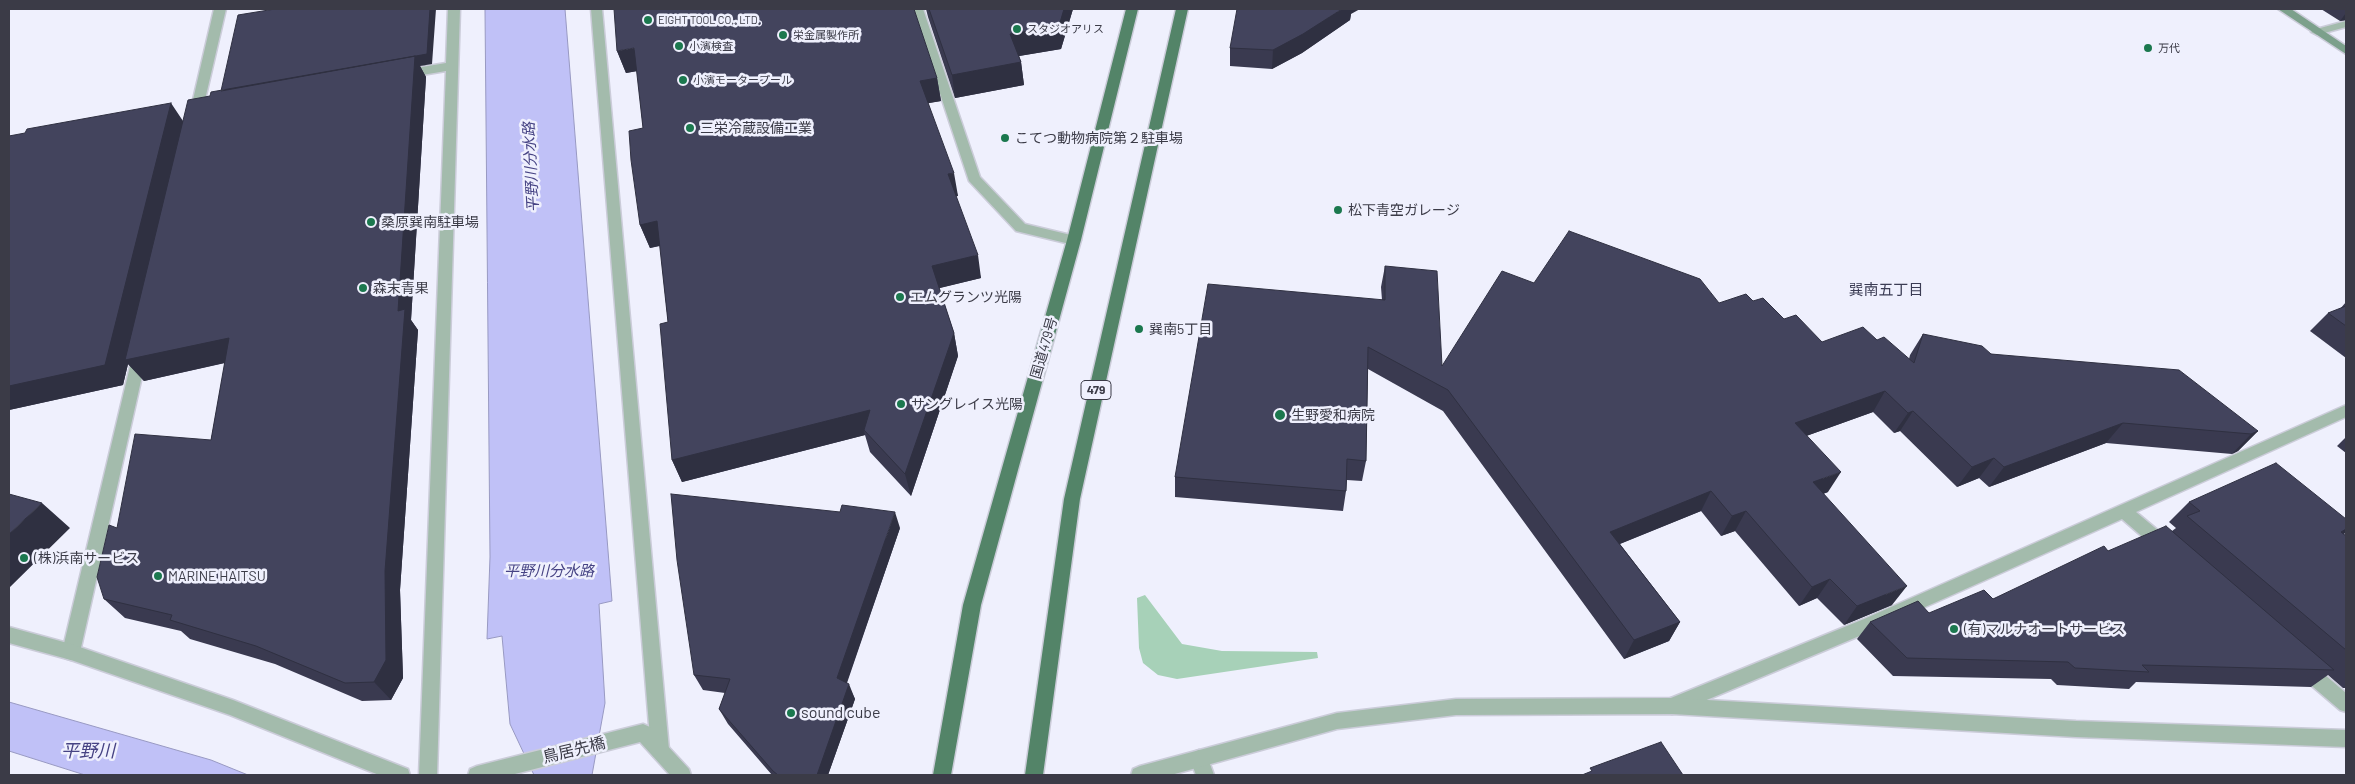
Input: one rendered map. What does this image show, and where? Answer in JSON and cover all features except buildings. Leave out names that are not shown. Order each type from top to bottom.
[{"type":"highway","name":"国道479号","points":[[942,775],[972,605],[1074,240],[1132,9]]},
{"type":"highway","name":"479","points":[[1034,775],[1072,499],[1182,9]]},
{"type":"main road","points":[[2284,9],[2346,51]]},
{"type":"street","points":[[192,131],[201,111],[220,9]]},
{"type":"street","points":[[428,775],[454,9]]},
{"type":"street","points":[[596,9],[660,750],[682,775]]},
{"type":"street","points":[[917,9],[974,178],[1021,228],[1074,240]]},
{"type":"street","points":[[2317,32],[2346,24]]},
{"type":"street","points":[[396,76],[452,66]]},
{"type":"street","points":[[71,652],[142,343]]},
{"type":"street","points":[[1672,706],[1870,624],[2346,411]]},
{"type":"street","points":[[2123,510],[2175,555]]},
{"type":"street","points":[[9,635],[71,652],[233,708],[401,775]]},
{"type":"street","points":[[2294,659],[2346,704]]},
{"type":"street","points":[[1140,775],[1202,767],[1337,721],[1456,707],[1672,706],[2076,729],[2346,739]]},
{"type":"street","name":"鳥居先橋","points":[[477,775],[643,733],[660,750]]},
{"type":"green space","points":[[1145,595],[1182,644],[1222,651],[1317,652],[1318,658],[1177,679],[1158,675],[1143,663],[1139,648],[1137,598]]},
{"type":"water","name":"平野川分水路","points":[[485,9],[565,9],[612,601],[599,604],[605,703],[592,775],[534,775],[510,724],[502,636],[487,639],[490,557]]},
{"type":"water","name":"平野川","points":[[9,702],[211,760],[248,775],[85,775],[9,751]]},
{"type":"place","name":"EIGHT TOOL CO., LTD.","points":[[648,20]]},
{"type":"place","name":"スタジオアリス","points":[[1017,29]]},
{"type":"place","name":"栄金属製作所","points":[[783,35]]},
{"type":"place","name":"小濱検査","points":[[679,46]]},
{"type":"place","name":"万代","points":[[2148,48]]},
{"type":"place","name":"小濱モータープール","points":[[683,80]]},
{"type":"place","name":"三栄冷蔵設備工業","points":[[690,128]]},
{"type":"place","name":"こてつ動物病院第２駐車場","points":[[1005,138]]},
{"type":"place","name":"松下青空ガレージ","points":[[1338,210]]},
{"type":"place","name":"桑原巽南駐車場","points":[[371,222]]},
{"type":"place","name":"森末青果","points":[[363,288]]},
{"type":"place","name":"エムグランツ光陽","points":[[900,297]]},
{"type":"place","name":"巽南5丁目","points":[[1139,329]]},
{"type":"place","name":"サングレイス光陽","points":[[901,404]]},
{"type":"place","name":"生野愛和病院","points":[[1280,415]]},
{"type":"place","name":"(株)浜南サービス","points":[[24,558]]},
{"type":"place","name":"MARINE HAITSU","points":[[158,576]]},
{"type":"place","name":"(有)マルナオートサービス","points":[[1954,629]]},
{"type":"place","name":"sound cube","points":[[791,713]]},
{"type":"district","name":"巽南五丁目","points":[[1886,290]]}]
